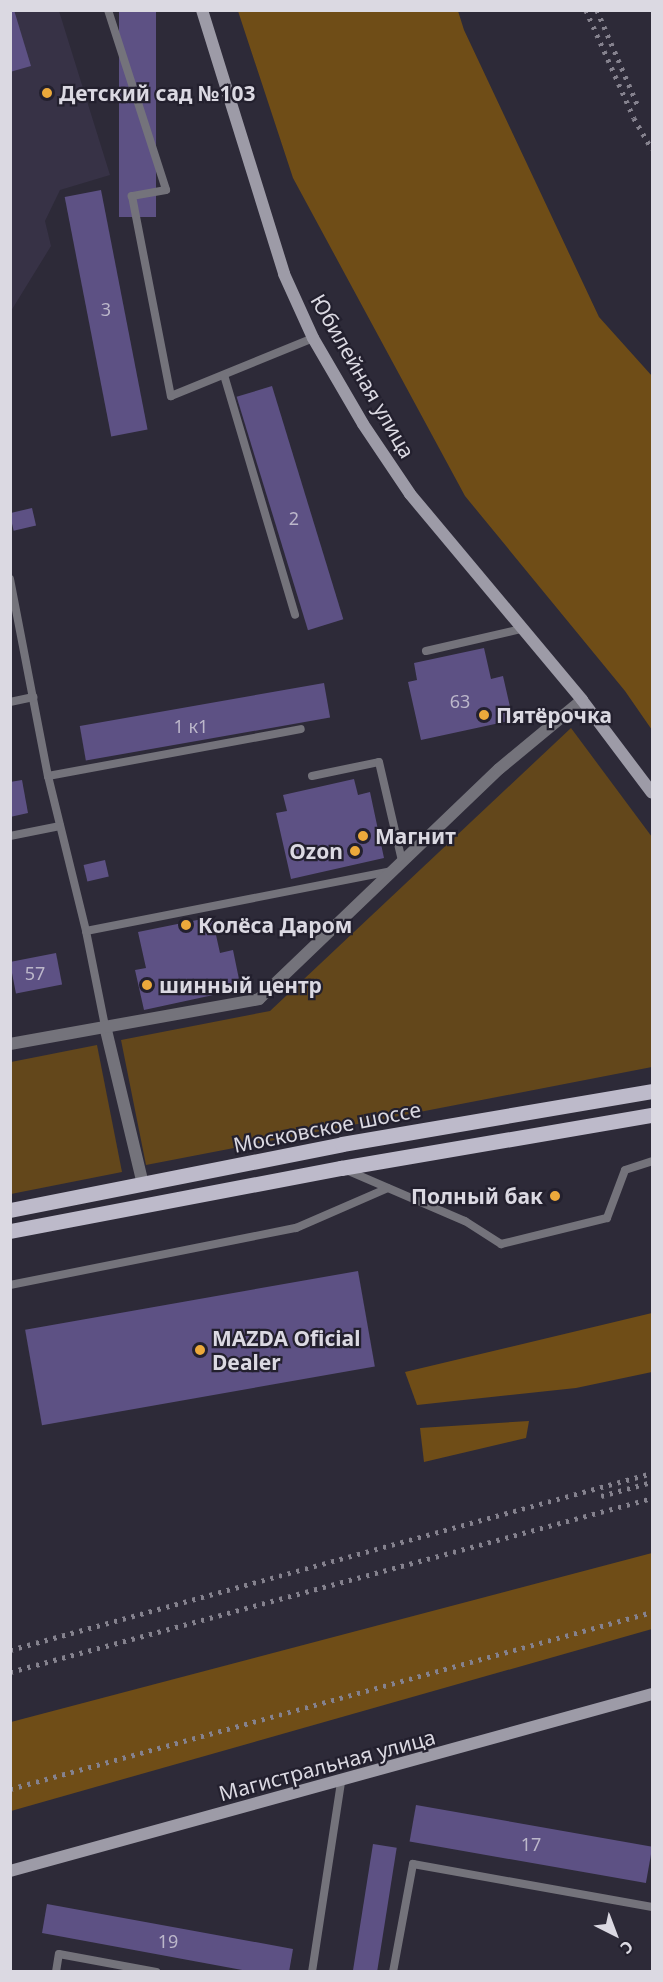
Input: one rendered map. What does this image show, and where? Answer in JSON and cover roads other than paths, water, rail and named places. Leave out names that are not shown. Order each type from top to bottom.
[{"type":"main road","name":"Московское шоссе","points":[[10,1210],[342,1144],[652,1090]]},
{"type":"main road","name":"Московское шоссе","points":[[10,1231],[341,1168],[652,1114]]},
{"type":"street","name":"Юбилейная улица","points":[[202,10],[284,274],[313,338],[363,424],[410,494],[582,700],[652,794]]},
{"type":"street","points":[[10,1044],[259,999],[499,768],[582,700]]},
{"type":"street","points":[[105,1026],[143,1184]]},
{"type":"street","name":"Магистральная улица","points":[[10,1871],[341,1782],[652,1694]]},
{"type":"lane","points":[[108,10],[166,190],[132,196],[171,396],[313,338]]},
{"type":"lane","points":[[224,375],[294,615]]},
{"type":"lane","points":[[10,579],[48,776],[86,931],[105,1026]]},
{"type":"lane","points":[[426,651],[521,629]]},
{"type":"lane","points":[[10,702],[33,697]]},
{"type":"lane","points":[[48,776],[301,729]]},
{"type":"lane","points":[[312,776],[379,762],[402,861]]},
{"type":"lane","points":[[10,836],[60,826]]},
{"type":"lane","points":[[86,931],[392,871]]},
{"type":"lane","points":[[341,1168],[465,1221],[501,1244],[607,1218],[625,1170],[652,1161]]},
{"type":"lane","points":[[10,1285],[296,1228],[388,1188]]},
{"type":"lane","points":[[312,1971],[341,1782]]},
{"type":"lane","points":[[393,1971],[413,1864],[652,1907]]},
{"type":"lane","points":[[56,1971],[59,1954],[156,1971]]},
{"type":"railway","points":[[586,10],[634,118],[652,149]]},
{"type":"railway","points":[[597,10],[639,108]]},
{"type":"railway","points":[[10,1650],[652,1473]]},
{"type":"railway","points":[[601,1496],[652,1482]]},
{"type":"railway","points":[[10,1672],[652,1498]]},
{"type":"railway","points":[[10,1789],[652,1612]]},
{"type":"place","name":"Детский сад №103","points":[[47,93]]},
{"type":"place","name":"Пятёрочка","points":[[484,715]]},
{"type":"place","name":"Магнит","points":[[363,836]]},
{"type":"place","name":"Ozon","points":[[355,851]]},
{"type":"place","name":"Колёса Даром","points":[[186,925]]},
{"type":"place","name":"шинный центр","points":[[147,985]]},
{"type":"place","name":"Полный бак","points":[[555,1196]]},
{"type":"place","name":"MAZDA Oficial Dealer","points":[[200,1350]]}]
